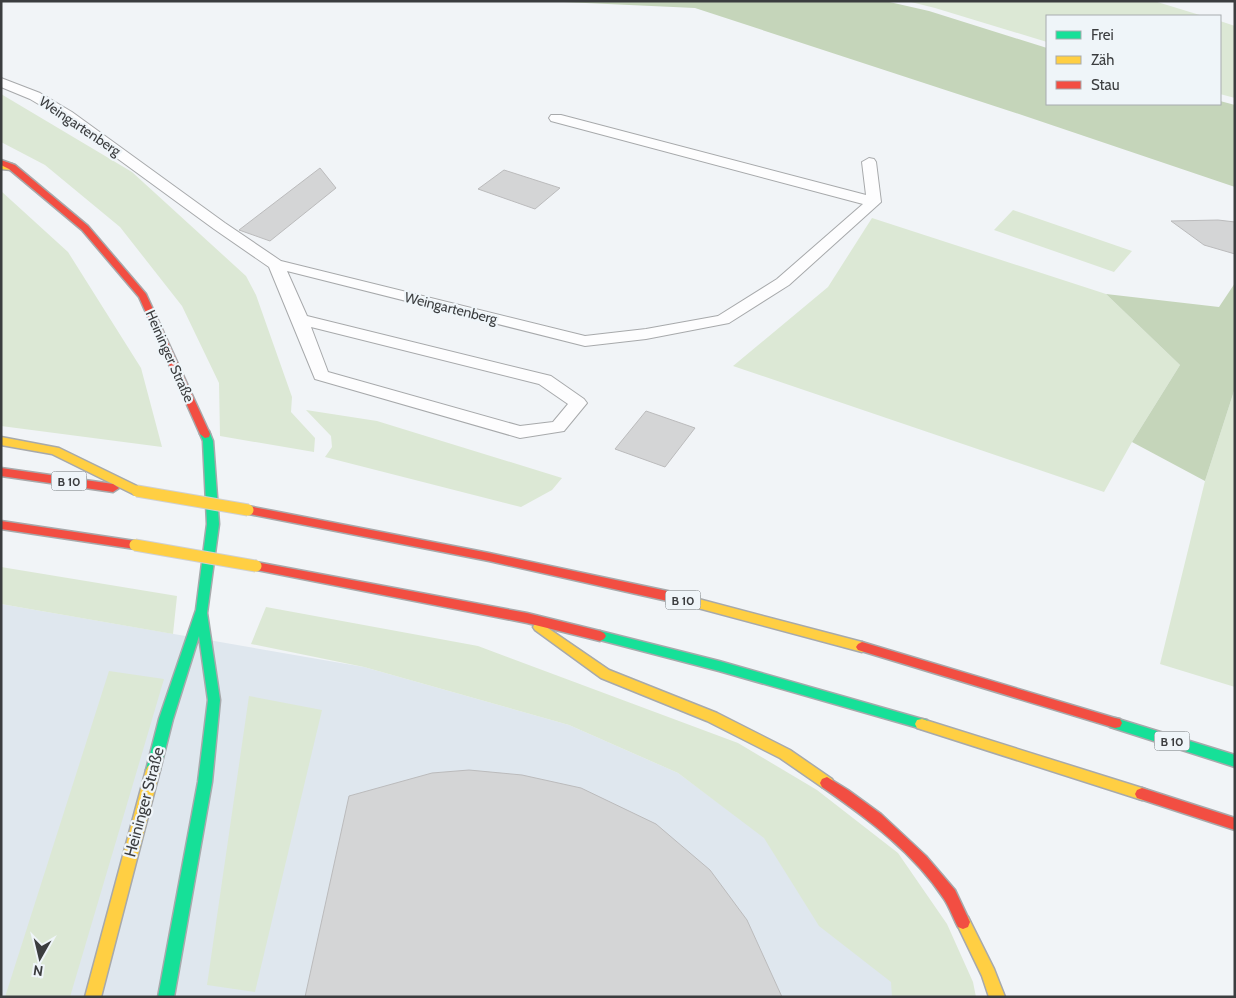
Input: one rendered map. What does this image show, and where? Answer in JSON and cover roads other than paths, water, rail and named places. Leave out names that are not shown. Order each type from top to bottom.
[{"type":"main road","name":"Heininger Straße","points":[[5,165],[85,228],[143,296],[208,441],[213,524],[202,610],[166,719],[94,997]]},
{"type":"main road","points":[[1,441],[55,451],[136,491]]},
{"type":"main road","name":"B 10","points":[[1,472],[136,491],[248,510],[551,569],[727,611],[911,662],[1235,761]]},
{"type":"main road","points":[[1,525],[135,545],[256,566],[527,618],[720,666],[890,714],[1080,773],[1235,824]]},
{"type":"main road","name":"Heininger Straße","points":[[166,997],[204,782],[214,700],[202,610]]},
{"type":"main road","points":[[527,618],[605,674],[712,717],[785,754],[862,806],[922,861],[948,892],[981,956],[997,997]]},
{"type":"lane","name":"Weingartenberg","points":[[1,82],[26,90],[82,125],[239,241],[276,264],[585,341],[646,334],[723,320],[783,282],[874,202]]},
{"type":"lane","points":[[556,118],[874,202],[869,162]]},
{"type":"lane","points":[[276,264],[300,319],[321,375],[520,432],[558,427],[578,403],[545,380],[300,319]]}]
